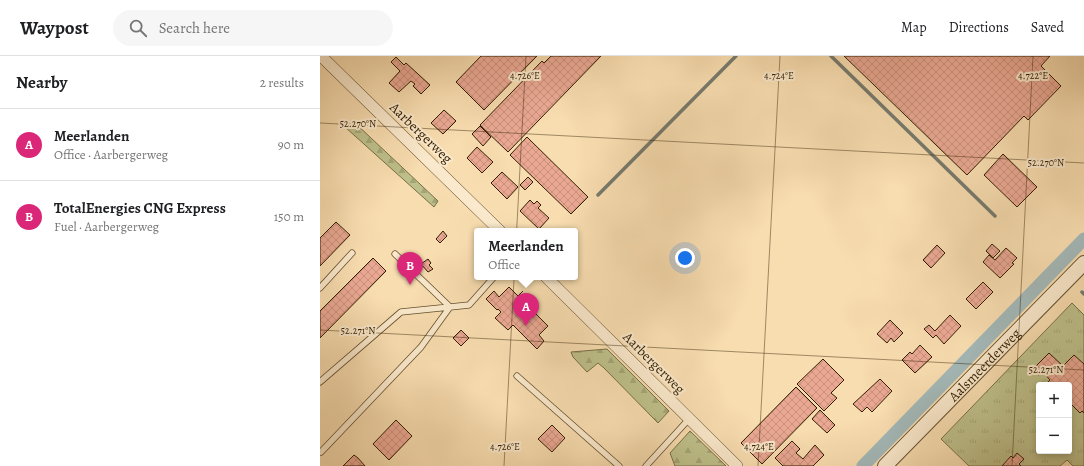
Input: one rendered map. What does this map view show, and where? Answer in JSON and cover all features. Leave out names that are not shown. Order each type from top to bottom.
[{"type":"street","name":"Aarbergerweg","points":[[321,56],[497,228]]},
{"type":"street","name":"Aalsmeerderweg","points":[[885,466],[1084,263]]},
{"type":"street","name":"Aarbergerweg","points":[[549,280],[737,466]]},
{"type":"lane","points":[[320,288],[352,253]]},
{"type":"lane","points":[[395,254],[450,307]]},
{"type":"lane","points":[[320,382],[400,312],[469,305],[491,280]]},
{"type":"lane","points":[[321,452],[421,346],[450,307]]},
{"type":"lane","points":[[517,376],[619,466]]},
{"type":"lane","points":[[646,466],[689,419]]},
{"type":"green space","points":[[354,122],[438,201],[434,207],[345,127]]},
{"type":"green space","points":[[1072,303],[1084,315],[1084,466],[1073,466],[1067,460],[1060,466],[969,466],[941,439]]},
{"type":"green space","points":[[607,349],[669,411],[658,423],[598,363],[587,372],[573,357],[571,352]]},
{"type":"green space","points":[[690,431],[726,466],[675,466],[670,453]]},
{"type":"building","points":[[481,56],[537,56],[484,110],[456,82]]},
{"type":"building","points":[[551,56],[601,56],[508,152],[480,125],[542,61],[544,63]]},
{"type":"building","points":[[844,56],[1050,56],[1041,66],[1061,86],[1028,120],[1024,116],[967,175]]},
{"type":"building","points":[[396,57],[404,65],[406,63],[430,85],[421,94],[413,86],[415,84],[411,81],[399,92],[389,83],[400,71],[391,62]]},
{"type":"building","points":[[444,110],[456,121],[443,134],[431,123]]},
{"type":"building","points":[[480,126],[491,137],[483,146],[472,134]]},
{"type":"building","points":[[527,137],[588,197],[571,214],[510,155]]},
{"type":"building","points":[[477,147],[493,162],[482,173],[467,158]]},
{"type":"building","points":[[1003,154],[1037,187],[1017,207],[984,175]]},
{"type":"building","points":[[502,172],[518,187],[507,199],[491,183]]},
{"type":"building","points":[[528,177],[533,182],[525,190],[520,185]]},
{"type":"building","points":[[530,200],[534,204],[537,201],[541,205],[538,208],[549,218],[540,228],[538,228],[520,211]]},
{"type":"building","points":[[336,222],[350,235],[320,266],[320,238]]},
{"type":"building","points":[[443,231],[447,236],[440,243],[436,239]]},
{"type":"building","points":[[992,244],[1000,251],[993,258],[986,251]]},
{"type":"building","points":[[937,245],[945,253],[931,268],[923,260]]},
{"type":"building","points":[[1006,248],[1017,258],[1012,263],[1014,264],[1000,278],[983,262],[989,255],[995,260]]},
{"type":"building","points":[[373,258],[386,271],[320,338],[320,311]]},
{"type":"building","points":[[428,259],[431,263],[429,265],[433,269],[428,272],[421,264]]},
{"type":"building","points":[[983,282],[993,292],[976,309],[966,299]]},
{"type":"building","points":[[509,287],[548,326],[539,335],[544,341],[537,349],[513,325],[508,330],[495,318],[501,312],[486,299],[494,291],[499,297]]},
{"type":"building","points":[[950,315],[961,326],[944,344],[936,335],[933,338],[924,329],[929,325],[935,331]]},
{"type":"building","points":[[890,320],[903,333],[894,342],[891,338],[887,343],[877,334]]},
{"type":"building","points":[[461,330],[469,338],[461,346],[453,338]]},
{"type":"building","points":[[920,345],[932,357],[915,373],[902,360],[910,352],[912,354]]},
{"type":"building","points":[[1049,353],[1063,366],[1074,355],[1084,364],[1084,413],[1082,411],[1080,413],[1072,405],[1072,382],[1048,382],[1050,380],[1043,372],[1038,375],[1034,371],[1038,368],[1036,366]]},
{"type":"building","points":[[823,359],[844,380],[831,393],[837,398],[824,411],[797,384]]},
{"type":"building","points":[[880,379],[892,391],[872,412],[867,407],[862,412],[853,404]]},
{"type":"building","points":[[796,387],[817,408],[762,464],[741,443]]},
{"type":"building","points":[[820,410],[835,425],[827,433],[812,419]]},
{"type":"building","points":[[396,420],[412,436],[389,460],[373,444]]},
{"type":"building","points":[[552,425],[565,438],[552,452],[538,439]]},
{"type":"building","points":[[792,441],[800,449],[796,453],[803,459],[815,445],[824,455],[813,466],[783,466],[775,458]]},
{"type":"building","points":[[1017,453],[1024,459],[1019,464],[1021,466],[1002,466],[1011,456],[1013,458]]},
{"type":"building","points":[[354,455],[365,466],[343,466]]},
{"type":"waterway","points":[[598,195],[736,56]]},
{"type":"waterway","points":[[831,56],[995,216]]},
{"type":"waterway","points":[[863,466],[1084,239]]},
{"type":"place","name":"TotalEnergies CNG Express","points":[[410,285]]},
{"type":"place","name":"Meerlanden","points":[[526,326]]}]
